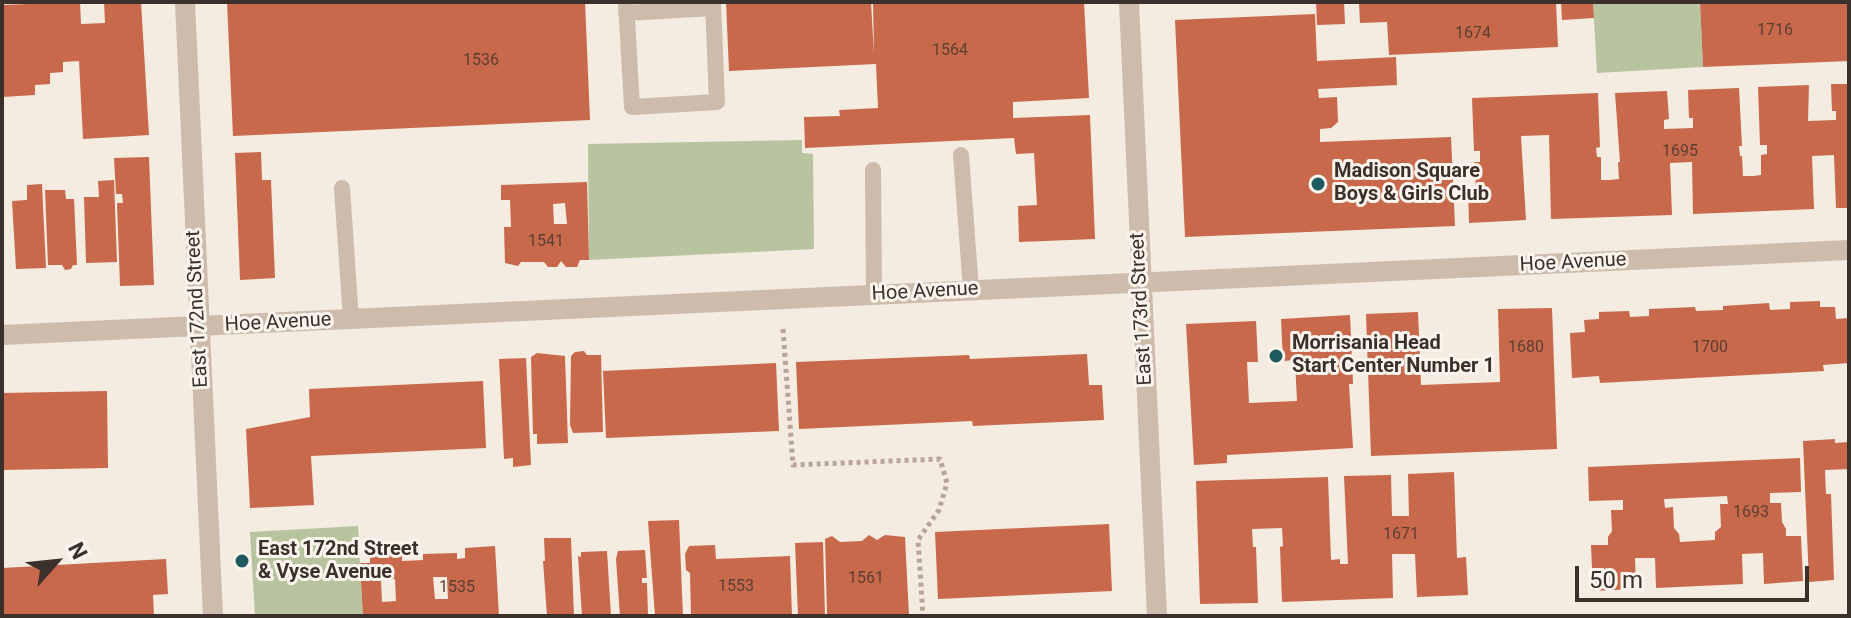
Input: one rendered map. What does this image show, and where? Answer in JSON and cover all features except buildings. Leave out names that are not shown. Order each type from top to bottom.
[{"type":"street","name":"East 172nd Street","points":[[185,2],[213,616]]},
{"type":"street","name":"East 173rd Street","points":[[1129,2],[1157,616]]},
{"type":"street","name":"Hoe Avenue","points":[[2,335],[1849,250]]},
{"type":"lane","points":[[713,5],[717,102],[632,107],[626,8],[713,5]]},
{"type":"lane","points":[[961,155],[971,290]]},
{"type":"lane","points":[[873,170],[874,295]]},
{"type":"lane","points":[[342,188],[351,320]]},
{"type":"path","points":[[783,329],[793,465],[940,459],[947,483],[939,510],[918,540],[923,616]]},
{"type":"green space","points":[[1593,2],[1700,2],[1703,67],[1597,73]]},
{"type":"green space","points":[[802,140],[802,153],[813,154],[814,249],[589,260],[588,144]]},
{"type":"green space","points":[[358,526],[363,616],[255,616],[250,532]]},
{"type":"place","name":"Madison Square Boys & Girls Club","points":[[1318,184]]},
{"type":"place","name":"Morrisania Head Start Center Number 1","points":[[1276,356]]},
{"type":"place","name":"East 172nd Street & Vyse Avenue","points":[[242,561]]}]
